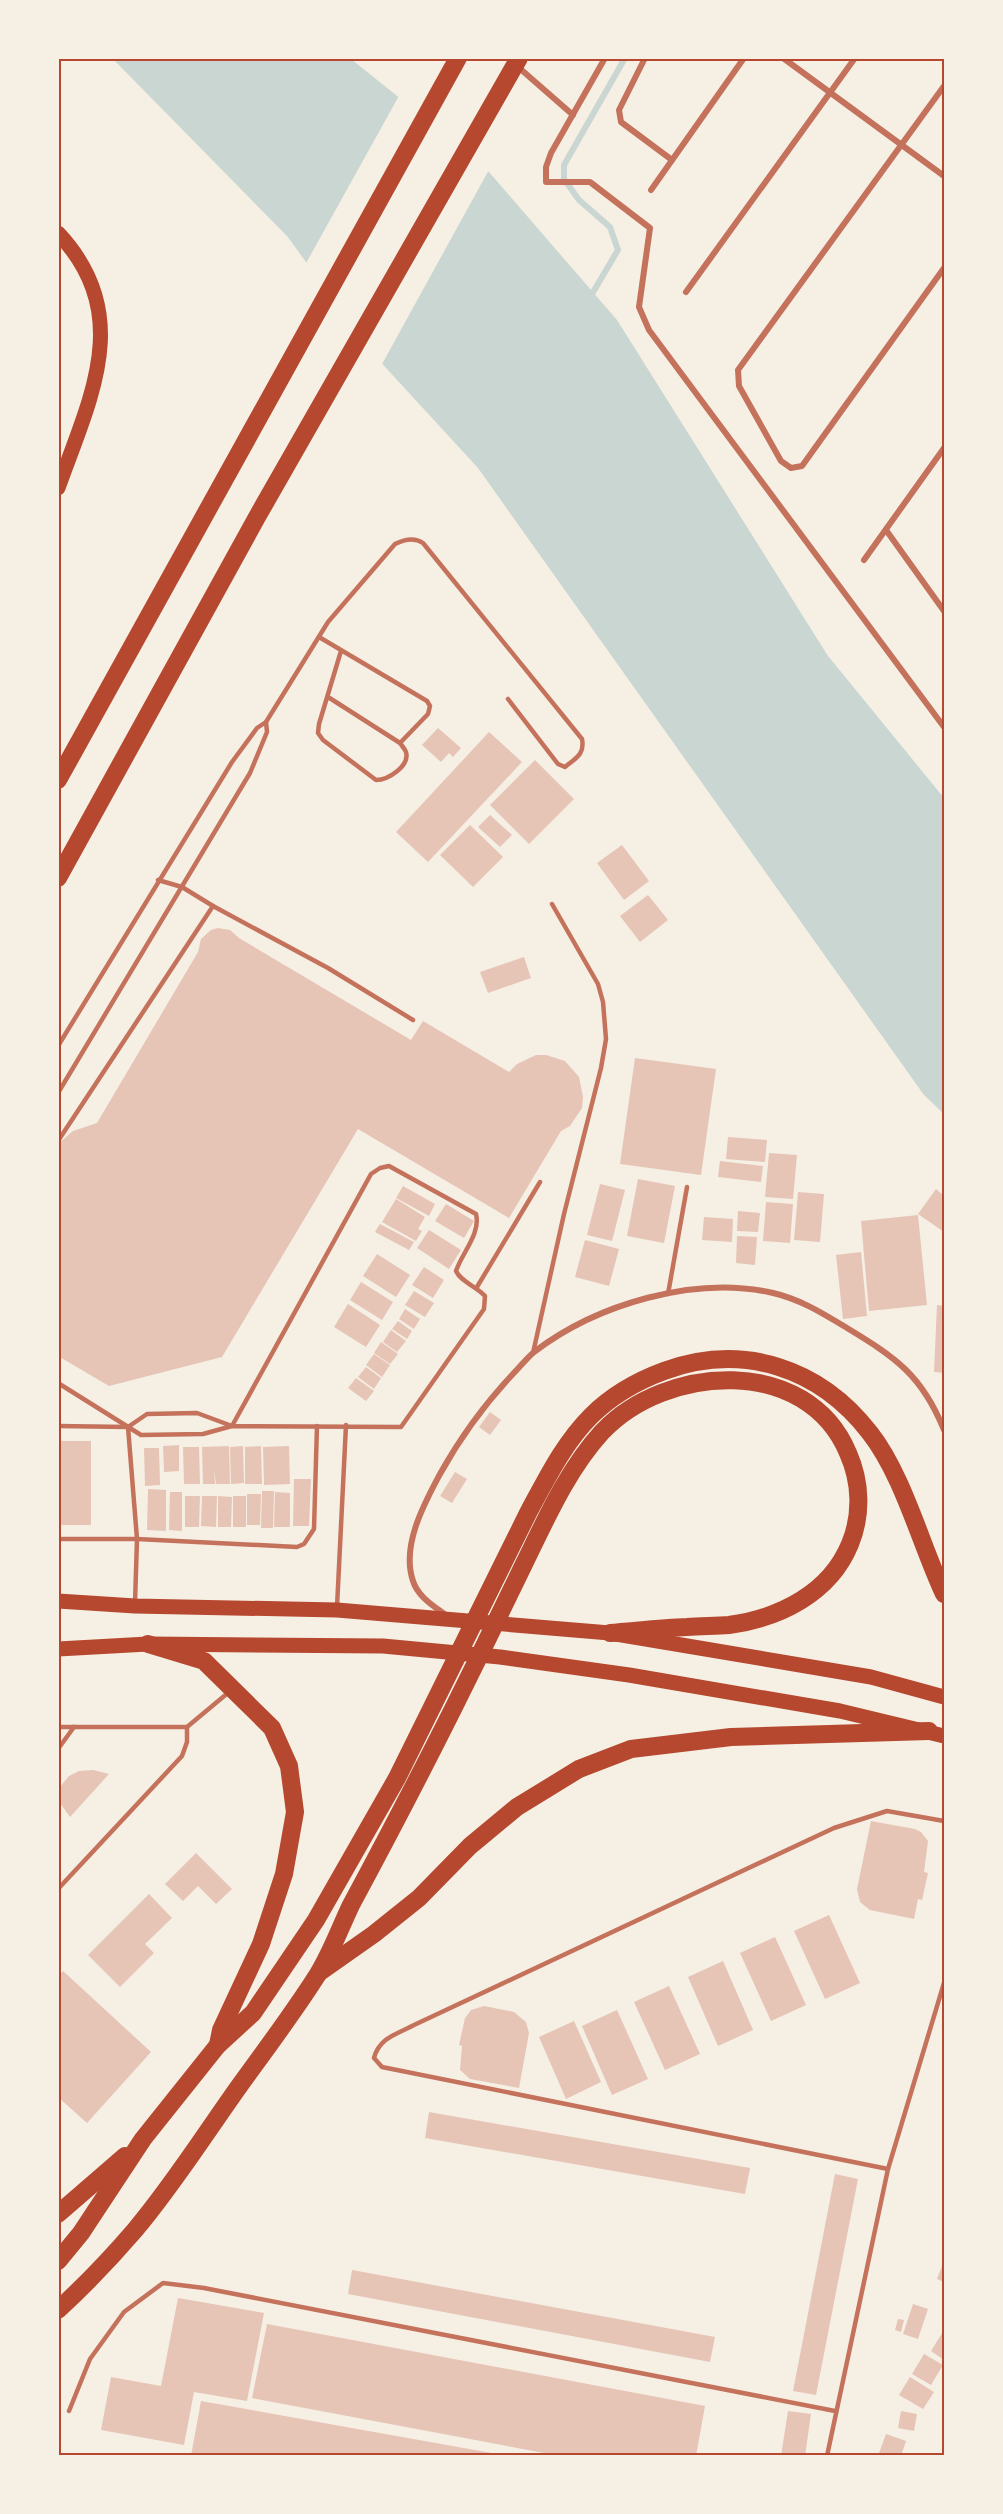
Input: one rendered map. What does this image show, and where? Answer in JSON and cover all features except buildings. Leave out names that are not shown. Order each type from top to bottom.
[{"type":"highway","points":[[58,780],[458,58]]},
{"type":"highway","points":[[58,878],[257,517],[519,58]]},
{"type":"highway","points":[[58,2261],[81,2233],[143,2139],[218,2045],[253,2013],[316,1920],[369,1829],[437,1701],[529,1511],[572,1439],[591,1416],[616,1394],[645,1378],[682,1365],[714,1359],[747,1360],[777,1365],[806,1377],[834,1395],[872,1434],[888,1461],[945,1594]]},
{"type":"highway","points":[[58,2310],[134,2230],[170,2184],[319,1972],[564,1486],[596,1440],[618,1417],[641,1402],[668,1390],[696,1382],[721,1380],[747,1381],[774,1387],[800,1398],[835,1430],[848,1451],[856,1475],[859,1500],[857,1527],[844,1558],[827,1582],[781,1611],[729,1625],[610,1633]]},
{"type":"highway","points":[[147,1644],[204,1661],[273,1728],[289,1766],[295,1812],[284,1874],[261,1944],[221,2030],[218,2045]]},
{"type":"highway","points":[[319,1972],[374,1934],[419,1898],[470,1846],[517,1807],[579,1769],[631,1749],[731,1737],[937,1734]]},
{"type":"highway","points":[[58,2214],[143,2139]]},
{"type":"main road","points":[[58,232],[83,265],[94,289],[100,316],[102,343],[89,403],[58,488]]},
{"type":"main road","points":[[58,1601],[135,1606],[337,1610],[610,1633],[871,1677],[945,1696]]},
{"type":"main road","points":[[58,1649],[147,1644],[383,1646],[500,1657],[629,1675],[840,1711],[937,1734]]},
{"type":"street","points":[[510,58],[573,115]]},
{"type":"street","points":[[605,58],[551,153],[546,167],[546,182],[590,182],[650,228],[639,307],[649,330],[945,727]]},
{"type":"street","points":[[645,58],[620,111],[621,122],[672,160]]},
{"type":"street","points":[[651,190],[744,58]]},
{"type":"street","points":[[783,58],[945,176]]},
{"type":"street","points":[[686,292],[855,58]]},
{"type":"street","points":[[945,86],[738,370],[739,386],[781,461],[791,468],[802,466],[945,268]]},
{"type":"street","points":[[864,561],[945,448]]},
{"type":"street","points":[[886,530],[945,611]]},
{"type":"street","points":[[451,1619],[419,1594],[413,1581],[409,1555],[411,1540],[430,1493],[451,1455],[477,1417],[533,1353],[603,1312],[641,1299],[709,1288],[774,1293],[806,1305],[897,1360],[922,1387],[945,1430]]},
{"type":"lane","points":[[58,1046],[232,762],[257,728],[267,722],[328,622],[395,544],[417,539],[423,543],[582,739],[584,745],[581,754],[565,766],[558,764],[508,699]]},
{"type":"lane","points":[[319,637],[427,701],[430,706],[428,714],[400,743]]},
{"type":"lane","points":[[328,697],[400,743],[406,752],[406,759],[394,774],[381,780],[369,776],[323,740],[318,733],[319,724],[341,651]]},
{"type":"lane","points":[[58,1093],[250,773],[267,732],[267,722]]},
{"type":"lane","points":[[158,880],[182,887],[328,968],[413,1020]]},
{"type":"lane","points":[[533,1353],[606,1040],[603,1002],[598,984],[552,903]]},
{"type":"lane","points":[[58,1141],[213,906]]},
{"type":"lane","points":[[58,1383],[141,1435],[203,1434],[232,1426],[401,1427],[484,1309],[485,1296],[477,1287],[458,1277],[456,1271],[476,1230],[478,1221],[476,1214],[389,1166],[370,1174],[232,1426]]},
{"type":"lane","points":[[477,1287],[540,1182]]},
{"type":"lane","points":[[668,1295],[687,1187]]},
{"type":"lane","points":[[58,1426],[128,1426],[147,1414],[197,1413],[232,1426]]},
{"type":"lane","points":[[337,1610],[346,1425]]},
{"type":"lane","points":[[128,1426],[137,1539],[135,1606]]},
{"type":"lane","points":[[58,1539],[137,1539],[297,1547],[304,1544],[314,1529],[317,1426]]},
{"type":"lane","points":[[58,1727],[187,1727],[233,1688]]},
{"type":"lane","points":[[58,1749],[74,1727]]},
{"type":"lane","points":[[58,1888],[182,1756],[187,1742],[187,1727]]},
{"type":"lane","points":[[888,2169],[382,2067],[374,2058],[384,2040],[834,1828],[887,1811],[945,1821]]},
{"type":"lane","points":[[827,2456],[888,2169],[945,1983]]},
{"type":"lane","points":[[69,2411],[90,2359],[123,2312],[163,2283],[204,2288],[835,2411]]},
{"type":"shaded area","points":[[113,59],[351,59],[482,164],[617,320],[828,656],[944,798],[944,1114],[924,1095],[478,468],[376,357],[287,236]]},
{"type":"pier","points":[[400,94],[490,168],[381,366],[305,265]]},
{"type":"waterway","points":[[589,299],[618,250],[610,227],[579,200],[564,179],[564,165],[625,58]]}]
